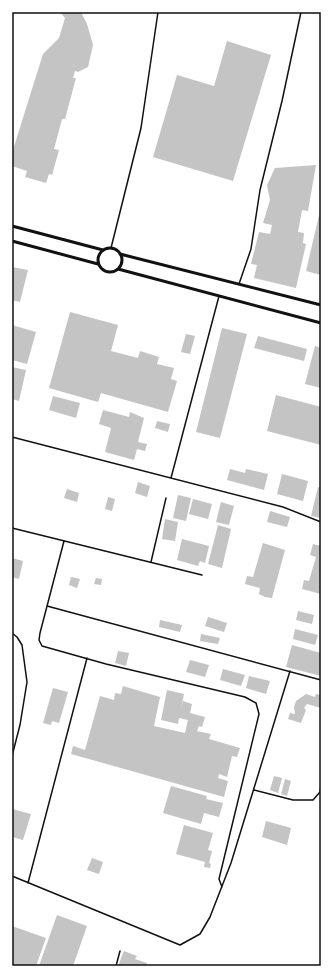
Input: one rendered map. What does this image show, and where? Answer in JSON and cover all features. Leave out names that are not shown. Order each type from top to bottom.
[{"type":"street","points":[[12,226],[103,250],[111,248],[120,254],[321,305]]},
{"type":"street","points":[[12,241],[98,264],[107,272],[118,268],[321,323]]},
{"type":"street","points":[[98,264],[98,256],[103,250]]},
{"type":"street","points":[[118,268],[122,261],[120,254]]},
{"type":"lane","points":[[111,248],[141,128],[158,12]]},
{"type":"lane","points":[[238,284],[251,249],[260,190],[282,102],[301,12]]},
{"type":"lane","points":[[171,478],[219,296]]},
{"type":"lane","points":[[12,437],[283,507],[321,522]]},
{"type":"lane","points":[[151,562],[166,498]]},
{"type":"lane","points":[[12,528],[202,575]]},
{"type":"lane","points":[[64,541],[39,640],[42,646],[245,697],[256,703],[259,714],[219,879],[222,887]]},
{"type":"lane","points":[[47,606],[321,680]]},
{"type":"lane","points":[[12,634],[17,637],[22,646],[27,682],[20,725],[12,756]]},
{"type":"lane","points":[[28,883],[86,658]]},
{"type":"lane","points":[[12,876],[180,945],[200,934],[210,917],[231,863],[290,671]]},
{"type":"lane","points":[[254,790],[293,800],[313,800],[320,792],[321,785]]},
{"type":"lane","points":[[116,966],[120,950]]},
{"type":"building","points":[[60,12],[81,12],[87,24],[93,45],[88,67],[78,72],[75,71],[73,78],[76,78],[65,119],[62,119],[54,149],[59,150],[52,175],[49,174],[46,183],[25,177],[27,171],[12,166],[12,153],[43,54],[59,38],[65,18]]},
{"type":"building","points":[[227,41],[271,55],[233,181],[153,157],[177,75],[214,86]]},
{"type":"building","points":[[316,165],[308,211],[302,210],[298,232],[304,233],[303,243],[306,244],[296,288],[254,278],[257,265],[251,264],[259,232],[270,234],[272,225],[263,223],[270,200],[267,185],[275,168]]},
{"type":"building","points":[[321,211],[321,275],[306,271]]},
{"type":"building","points":[[12,267],[28,270],[20,302],[12,300]]},
{"type":"building","points":[[70,312],[118,325],[111,351],[138,358],[140,351],[159,357],[157,364],[174,368],[171,379],[177,381],[168,412],[101,393],[98,402],[49,388]]},
{"type":"building","points":[[12,325],[36,332],[27,364],[12,360]]},
{"type":"building","points":[[222,328],[247,334],[220,438],[196,432]]},
{"type":"building","points":[[186,334],[195,336],[190,354],[181,352]]},
{"type":"building","points":[[258,336],[307,349],[304,361],[254,348]]},
{"type":"building","points":[[315,346],[321,348],[321,388],[305,384]]},
{"type":"building","points":[[12,367],[26,370],[19,401],[12,399]]},
{"type":"building","points":[[276,395],[321,407],[321,445],[267,431]]},
{"type":"building","points":[[53,396],[80,403],[76,418],[49,410]]},
{"type":"building","points":[[103,410],[129,417],[130,412],[144,418],[138,442],[147,444],[145,451],[137,449],[134,460],[105,452],[111,428],[99,424]]},
{"type":"building","points":[[157,421],[170,424],[168,432],[155,428]]},
{"type":"building","points":[[230,469],[245,473],[246,469],[268,474],[264,490],[227,480]]},
{"type":"building","points":[[282,474],[308,481],[303,501],[277,494]]},
{"type":"building","points":[[138,482],[150,486],[147,497],[135,493]]},
{"type":"building","points":[[318,487],[321,488],[321,518],[311,516]]},
{"type":"building","points":[[67,489],[79,493],[77,502],[64,498]]},
{"type":"building","points":[[178,495],[191,498],[186,521],[173,518]]},
{"type":"building","points":[[108,497],[115,499],[112,511],[105,509]]},
{"type":"building","points":[[193,499],[212,504],[208,519],[189,514]]},
{"type":"building","points":[[221,502],[234,506],[229,525],[216,522]]},
{"type":"building","points":[[270,511],[290,517],[287,527],[267,522]]},
{"type":"building","points":[[165,519],[178,522],[175,541],[162,539]]},
{"type":"building","points":[[218,525],[231,529],[222,568],[208,564]]},
{"type":"building","points":[[182,539],[209,546],[205,563],[200,561],[198,566],[177,560]]},
{"type":"building","points":[[263,543],[285,550],[272,598],[259,594],[260,588],[245,584],[247,576],[253,577]]},
{"type":"building","points":[[313,544],[321,546],[321,594],[302,589],[304,580],[309,581],[316,557],[310,555]]},
{"type":"building","points":[[12,558],[23,561],[19,579],[12,577]]},
{"type":"building","points":[[71,577],[80,579],[77,588],[69,585]]},
{"type":"building","points":[[96,578],[102,579],[101,585],[94,584]]},
{"type":"building","points":[[298,611],[314,615],[312,624],[296,620]]},
{"type":"building","points":[[208,617],[227,623],[224,632],[205,626]]},
{"type":"building","points":[[160,620],[182,625],[180,632],[159,627]]},
{"type":"building","points":[[295,629],[318,635],[315,645],[293,639]]},
{"type":"building","points":[[201,634],[220,638],[218,644],[200,641]]},
{"type":"building","points":[[292,645],[321,653],[321,676],[286,667]]},
{"type":"building","points":[[118,651],[129,653],[126,666],[115,663]]},
{"type":"building","points":[[190,660],[209,665],[205,677],[186,672]]},
{"type":"building","points":[[223,669],[245,675],[241,686],[220,680]]},
{"type":"building","points":[[249,676],[270,681],[266,694],[246,688]]},
{"type":"building","points":[[123,686],[160,697],[154,726],[185,733],[188,720],[179,718],[178,724],[161,720],[167,690],[184,694],[181,709],[183,701],[192,704],[190,713],[205,717],[202,727],[199,726],[197,731],[211,734],[209,739],[240,748],[237,757],[232,756],[227,777],[219,774],[218,778],[228,781],[224,797],[71,754],[73,746],[85,750],[100,696],[114,700],[115,693],[121,694]]},
{"type":"building","points":[[53,688],[68,692],[59,723],[52,721],[51,725],[43,723]]},
{"type":"building","points":[[306,694],[315,697],[316,694],[321,695],[321,708],[307,704],[304,708],[306,710],[301,723],[288,719],[290,713],[295,714],[294,707],[296,701]]},
{"type":"building","points":[[274,776],[282,778],[278,793],[270,790]]},
{"type":"building","points":[[285,779],[291,781],[287,796],[281,794]]},
{"type":"building","points":[[171,786],[207,796],[206,799],[223,803],[219,817],[204,813],[201,824],[163,813]]},
{"type":"building","points":[[12,809],[31,814],[23,840],[12,837]]},
{"type":"building","points":[[266,821],[291,828],[287,845],[262,837]]},
{"type":"building","points":[[184,825],[213,833],[208,850],[212,851],[209,863],[211,864],[210,868],[204,867],[205,862],[176,854]]},
{"type":"building","points":[[92,858],[103,862],[99,874],[87,870]]},
{"type":"building","points":[[57,915],[87,926],[73,966],[39,966]]},
{"type":"building","points":[[12,926],[46,938],[36,966],[12,966]]},
{"type":"building","points":[[124,951],[137,956],[135,959],[147,963],[146,966],[118,966]]}]
